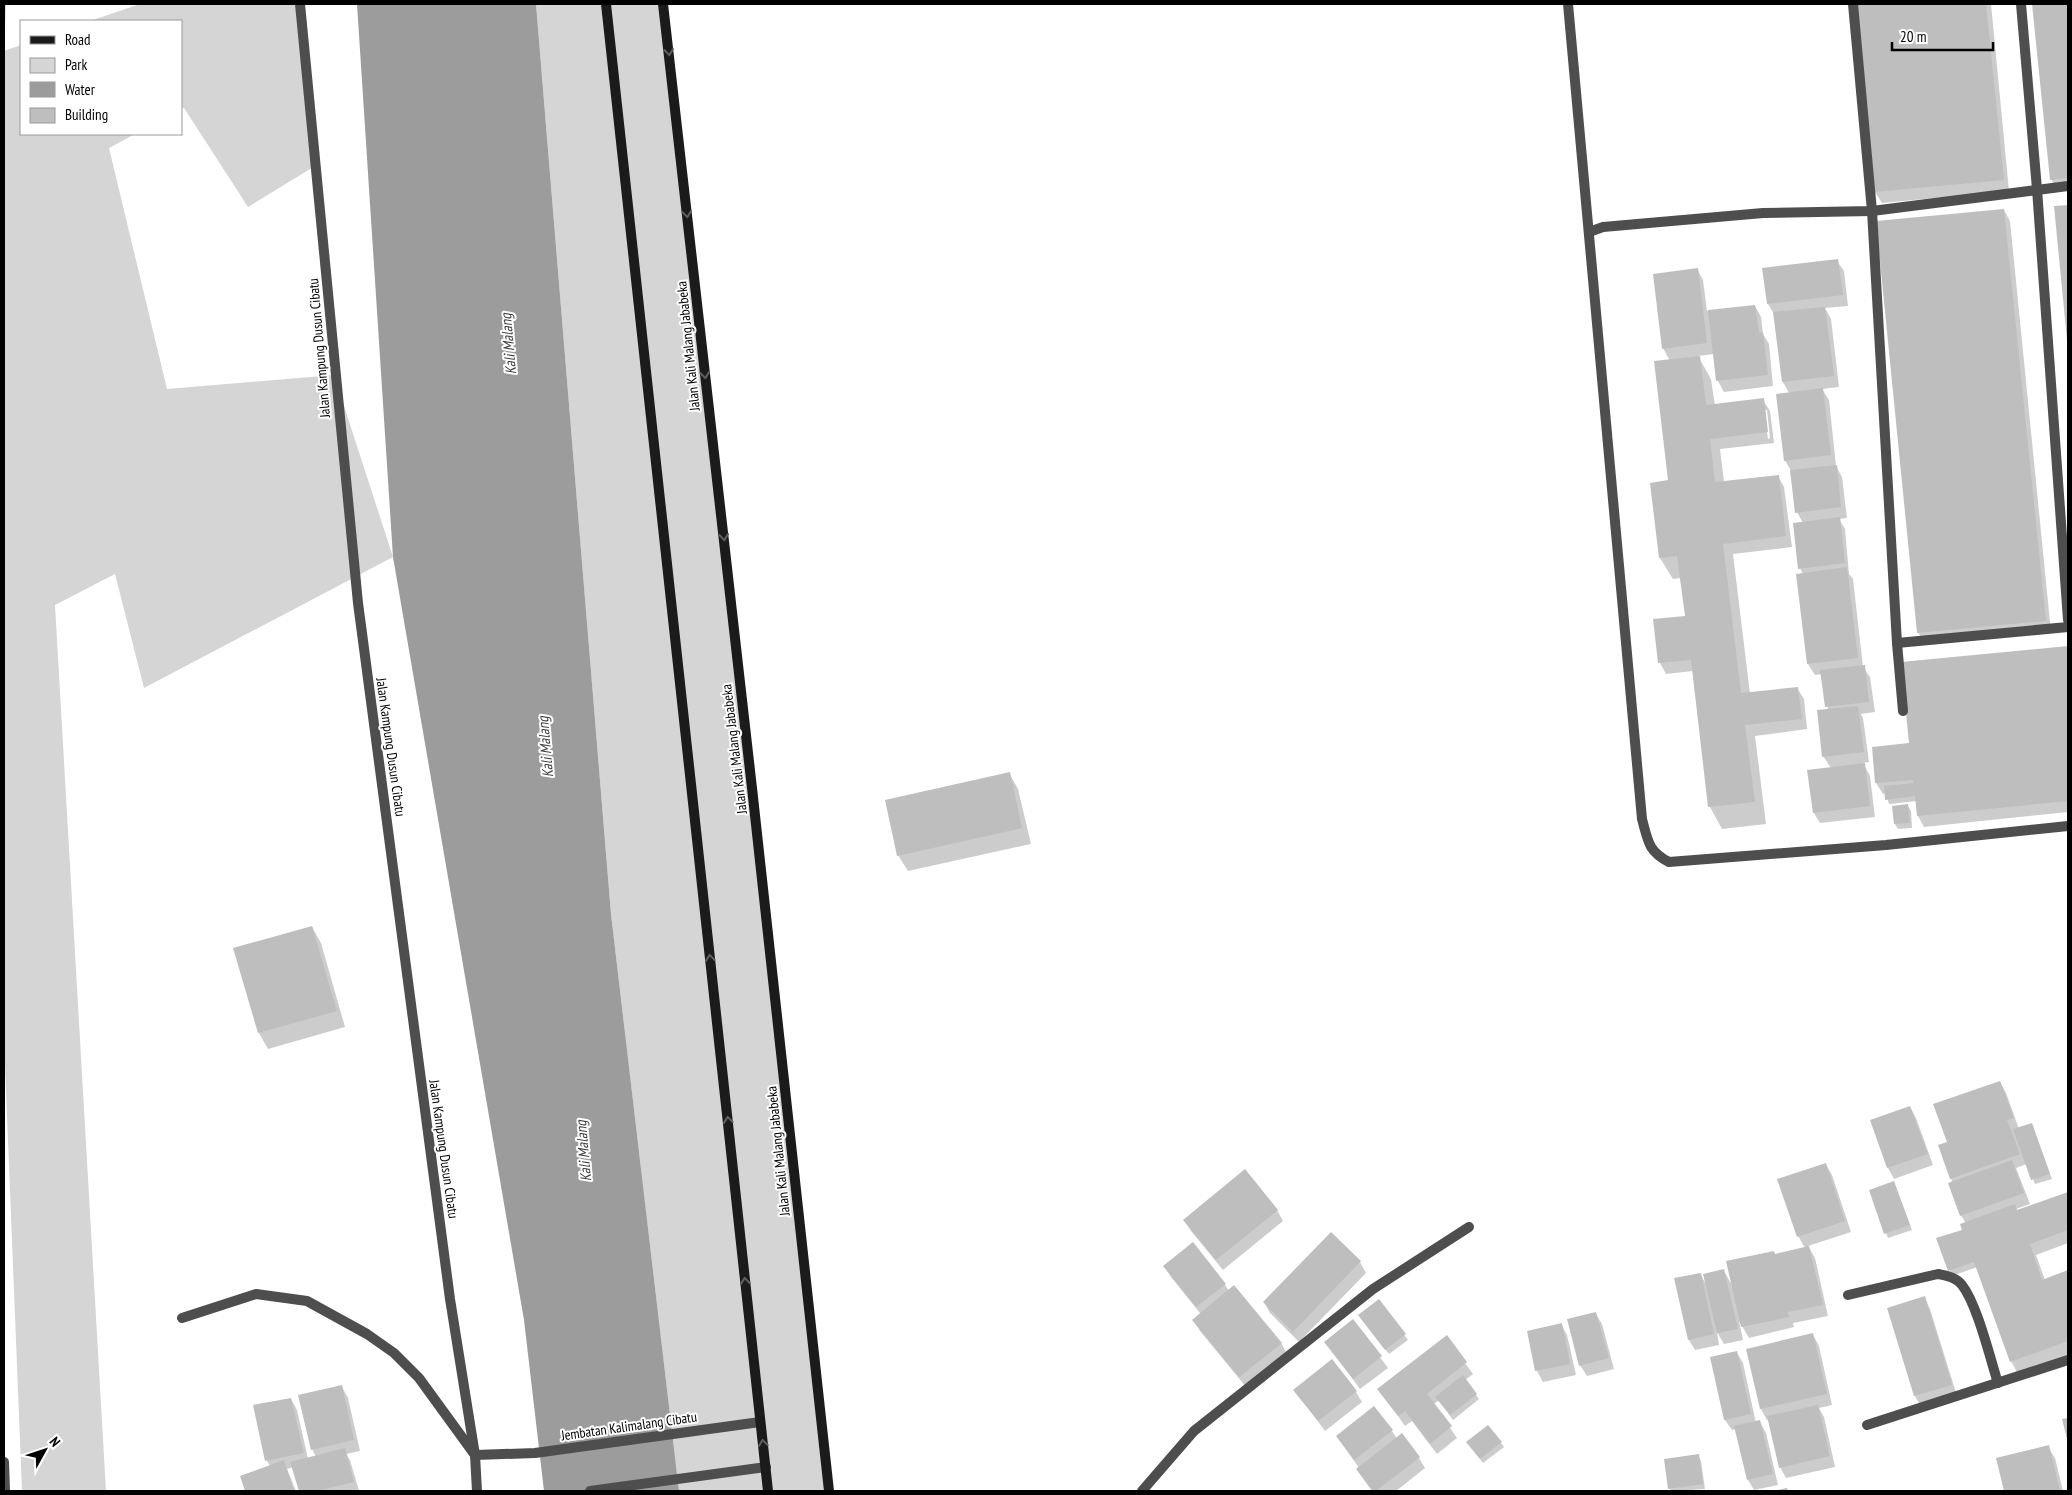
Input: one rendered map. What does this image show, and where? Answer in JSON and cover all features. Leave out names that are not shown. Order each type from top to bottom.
[{"type":"main road","points":[[606,4],[768,1491]]},
{"type":"main road","name":"Jalan Kali Malang Jababeka","points":[[663,4],[829,1491]]},
{"type":"street","name":"Jalan Kampung Dusun Cibatu","points":[[300,4],[358,603],[450,1299],[475,1455],[477,1491]]},
{"type":"street","points":[[1568,4],[1642,820],[1649,846],[1658,856],[1669,862],[1886,845],[2068,826]]},
{"type":"street","points":[[1853,4],[1872,211],[1897,643],[1903,711]]},
{"type":"street","points":[[2021,4],[2037,189],[2068,620]]},
{"type":"street","points":[[1590,232],[1603,227],[1763,213],[1872,211],[2068,186]]},
{"type":"street","points":[[1897,643],[2068,627]]},
{"type":"street","points":[[1142,1491],[1194,1431],[1373,1289],[1469,1227]]},
{"type":"street","points":[[1848,1295],[1938,1274],[1950,1276],[1961,1284],[1970,1299],[1998,1383]]},
{"type":"street","points":[[182,1318],[256,1294],[307,1301],[367,1334],[394,1353],[419,1378],[475,1455]]},
{"type":"street","points":[[1867,1425],[2068,1360]]},
{"type":"street","name":"Jembatan Kalimalang Cibatu","points":[[475,1455],[535,1453],[760,1422]]},
{"type":"street","points":[[4,1462],[5,1491]]},
{"type":"street","points":[[590,1491],[766,1467]]},
{"type":"green space","points":[[4,4],[6,4],[4,51]]},
{"type":"green space","points":[[140,4],[298,4],[320,163],[248,207],[184,108],[182,109],[182,20],[93,20]]},
{"type":"green space","points":[[536,4],[665,4],[828,1491],[679,1491],[611,914]]},
{"type":"green space","points":[[20,45],[20,135],[133,135],[109,148],[167,389],[334,375],[393,557],[144,688],[115,574],[55,605],[106,1491],[22,1491],[4,1041],[4,51]]},
{"type":"water","name":"Kali Malang","points":[[357,4],[536,4],[611,914],[679,1491],[544,1491],[524,1320],[393,557]]},
{"type":"building","points":[[1856,4],[1986,4],[2004,180],[1874,192]]},
{"type":"building","points":[[2032,4],[2068,4],[2068,178],[2050,180]]},
{"type":"building","points":[[2068,205],[2068,340],[2067,340],[2054,206]]},
{"type":"building","points":[[2004,209],[2046,621],[1917,633],[1876,221]]},
{"type":"building","points":[[1838,259],[1843,295],[1767,304],[1762,268]]},
{"type":"building","points":[[1698,268],[1707,343],[1662,349],[1653,274]]},
{"type":"building","points":[[1755,305],[1759,333],[1763,332],[1768,375],[1716,381],[1708,310]]},
{"type":"building","points":[[1825,307],[1834,376],[1782,382],[1773,312]]},
{"type":"building","points":[[1700,356],[1706,405],[1764,398],[1768,432],[1710,439],[1715,482],[1779,475],[1786,536],[1723,544],[1741,693],[1798,687],[1802,719],[1745,725],[1755,802],[1708,807],[1691,660],[1658,663],[1653,619],[1685,616],[1677,556],[1659,558],[1650,483],[1668,480],[1654,361]]},
{"type":"building","points":[[1823,388],[1831,455],[1784,461],[1776,394]]},
{"type":"building","points":[[1837,465],[1841,507],[1795,513],[1790,470]]},
{"type":"building","points":[[1840,517],[1845,563],[1798,569],[1793,523]]},
{"type":"building","points":[[1847,567],[1858,658],[1807,664],[1796,574]]},
{"type":"building","points":[[2068,646],[2068,801],[1917,816],[1915,796],[1885,800],[1884,786],[1914,783],[1913,780],[1875,783],[1872,747],[1909,743],[1901,662]]},
{"type":"building","points":[[1865,665],[1869,702],[1825,707],[1820,670]]},
{"type":"building","points":[[1858,706],[1864,752],[1822,757],[1817,710]]},
{"type":"building","points":[[1865,763],[1870,806],[1813,813],[1807,770]]},
{"type":"building","points":[[1010,772],[1022,828],[897,856],[885,800]]},
{"type":"building","points":[[1908,804],[1910,823],[1894,824],[1892,806]]},
{"type":"building","points":[[312,926],[337,1011],[258,1033],[233,948]]},
{"type":"building","points":[[2000,1081],[2014,1118],[2007,1120],[2020,1154],[1950,1179],[1938,1145],[1947,1142],[1933,1104]]},
{"type":"building","points":[[1910,1106],[1928,1154],[1887,1168],[1870,1120]]},
{"type":"building","points":[[2032,1123],[2050,1174],[2031,1180],[2013,1129]]},
{"type":"building","points":[[2012,1160],[2024,1193],[1960,1216],[1948,1183]]},
{"type":"building","points":[[1826,1163],[1845,1221],[1797,1237],[1777,1179]]},
{"type":"building","points":[[1245,1169],[1278,1210],[1216,1260],[1183,1220]]},
{"type":"building","points":[[1894,1181],[1910,1225],[1884,1234],[1869,1190]]},
{"type":"building","points":[[2068,1192],[2068,1230],[2030,1244],[2042,1280],[2068,1270],[2068,1341],[2010,1362],[1974,1262],[1948,1271],[1936,1238],[1962,1230],[1960,1224],[2015,1204],[2017,1210]]},
{"type":"building","points":[[1331,1232],[1361,1261],[1293,1332],[1263,1302]]},
{"type":"building","points":[[1193,1242],[1226,1284],[1196,1307],[1163,1266]]},
{"type":"building","points":[[1809,1246],[1823,1305],[1788,1312],[1789,1317],[1741,1327],[1726,1261],[1774,1251],[1775,1254]]},
{"type":"building","points":[[1724,1269],[1738,1329],[1717,1333],[1703,1274]]},
{"type":"building","points":[[1701,1273],[1714,1334],[1688,1340],[1674,1278]]},
{"type":"building","points":[[1234,1285],[1282,1343],[1239,1377],[1192,1320]]},
{"type":"building","points":[[1925,1296],[1952,1385],[1914,1396],[1887,1308]]},
{"type":"building","points":[[1379,1299],[1406,1334],[1385,1350],[1358,1315]]},
{"type":"building","points":[[1596,1312],[1609,1358],[1579,1366],[1567,1319]]},
{"type":"building","points":[[1353,1319],[1382,1356],[1353,1379],[1324,1342]]},
{"type":"building","points":[[1562,1323],[1570,1364],[1535,1371],[1527,1331]]},
{"type":"building","points":[[1813,1333],[1827,1394],[1760,1409],[1746,1349]]},
{"type":"building","points":[[1447,1335],[1467,1362],[1427,1394],[1452,1426],[1430,1444],[1405,1411],[1398,1416],[1377,1389]]},
{"type":"building","points":[[1737,1351],[1751,1414],[1724,1420],[1710,1357]]},
{"type":"building","points":[[1332,1359],[1357,1391],[1318,1421],[1293,1390]]},
{"type":"building","points":[[1463,1375],[1477,1394],[1450,1415],[1435,1397]]},
{"type":"building","points":[[342,1385],[354,1440],[311,1450],[298,1395]]},
{"type":"building","points":[[291,1398],[304,1453],[265,1461],[253,1405]]},
{"type":"building","points":[[1818,1405],[1830,1456],[1779,1468],[1767,1416]]},
{"type":"building","points":[[1374,1406],[1393,1430],[1354,1460],[1336,1436]]},
{"type":"building","points":[[2068,1418],[2068,1443],[2062,1419]]},
{"type":"building","points":[[1760,1420],[1773,1474],[1747,1480],[1734,1426]]},
{"type":"building","points":[[1488,1425],[1502,1442],[1480,1459],[1466,1442]]},
{"type":"building","points":[[1402,1433],[1420,1457],[1376,1491],[1373,1491],[1356,1469]]},
{"type":"building","points":[[2049,1445],[2060,1491],[2004,1491],[1996,1458]]},
{"type":"building","points":[[345,1448],[354,1482],[317,1491],[299,1491],[290,1462]]},
{"type":"building","points":[[1699,1454],[1703,1484],[1668,1489],[1664,1459]]},
{"type":"building","points":[[284,1460],[294,1491],[245,1491],[240,1476]]},
{"type":"building","points":[[1787,1488],[1788,1491],[1774,1491]]}]
